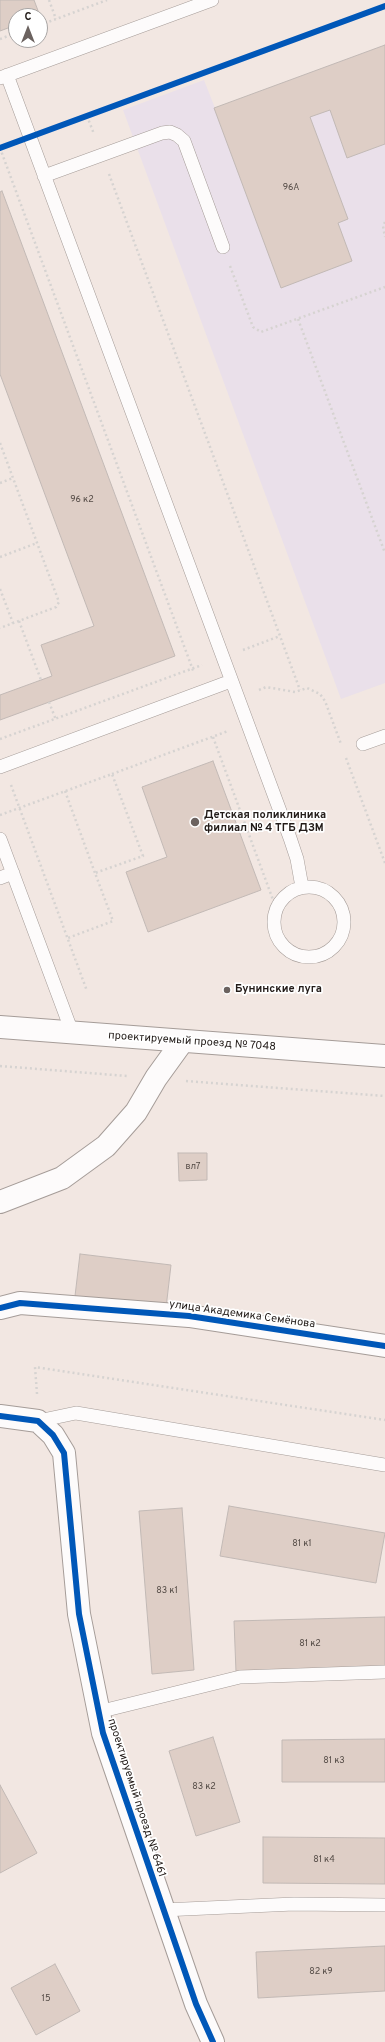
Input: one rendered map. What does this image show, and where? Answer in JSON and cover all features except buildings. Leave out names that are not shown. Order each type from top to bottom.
[{"type":"street","name":"проектируемый проезд № 7048","points":[[0,1027],[182,1042],[385,1056]]},
{"type":"street","points":[[0,1202],[62,1178],[106,1146],[136,1112],[156,1078],[182,1042]]},
{"type":"street","name":"улица Академика Семёнова","points":[[0,1308],[20,1303],[189,1316],[385,1346]]},
{"type":"street","points":[[0,1416],[46,1428]]},
{"type":"street","name":"проектируемый проезд № 6461","points":[[46,1428],[64,1452],[79,1614],[103,1733],[196,2004],[213,2042]]},
{"type":"lane","points":[[212,0],[4,77],[30,137],[294,849],[302,887]]},
{"type":"lane","points":[[44,176],[162,133],[170,132],[177,135],[184,141],[223,247]]},
{"type":"lane","points":[[2,766],[231,682]]},
{"type":"lane","points":[[363,744],[385,736]]},
{"type":"lane","points":[[0,839],[72,1032]]},
{"type":"lane","points":[[0,878],[13,873]]},
{"type":"lane","points":[[302,887],[318,887],[332,895],[341,907],[344,922],[341,937],[331,949],[317,957],[302,957],[288,950],[277,938],[273,923],[276,908],[282,898],[291,891],[302,887]]},
{"type":"lane","points":[[46,1428],[76,1413],[385,1465]]},
{"type":"lane","points":[[98,1712],[240,1677],[385,1672]]},
{"type":"lane","points":[[163,1910],[294,1904],[385,1905]]},
{"type":"path","points":[[49,0],[56,19]]},
{"type":"path","points":[[48,22],[107,0]]},
{"type":"path","points":[[80,118],[95,113]]},
{"type":"path","points":[[87,116],[300,690]]},
{"type":"path","points":[[30,137],[0,148],[202,692]]},
{"type":"path","points":[[385,222],[383,226],[385,237]]},
{"type":"path","points":[[223,247],[253,327],[256,331],[267,331],[385,287]]},
{"type":"path","points":[[298,319],[385,553]]},
{"type":"path","points":[[0,443],[59,602],[56,607],[0,628]]},
{"type":"path","points":[[0,483],[13,478]]},
{"type":"path","points":[[0,557],[37,543]]},
{"type":"path","points":[[0,590],[13,623]]},
{"type":"path","points":[[19,621],[41,680]]},
{"type":"path","points":[[0,739],[280,636]]},
{"type":"path","points":[[237,698],[266,687],[295,692],[307,688],[320,694],[325,701],[341,745]]},
{"type":"path","points":[[0,815],[247,724]]},
{"type":"path","points":[[213,737],[276,908]]},
{"type":"path","points":[[344,752],[385,863]]},
{"type":"path","points":[[2,766],[87,991]]},
{"type":"path","points":[[96,873],[143,856],[112,774]]},
{"type":"path","points":[[65,791],[113,922],[68,938]]},
{"type":"path","points":[[0,1066],[385,1096]]},
{"type":"path","points":[[46,1428],[35,1367],[385,1420]]},
{"type":"shaded area","points":[[385,45],[385,683],[341,699],[123,110],[204,80],[215,108]]},
{"type":"cycle path","points":[[0,148],[385,6]]},
{"type":"cycle path","points":[[0,1308],[20,1303],[189,1316],[385,1346]]},
{"type":"cycle path","points":[[0,1416],[38,1421],[53,1435],[64,1453],[79,1614],[103,1733],[196,2004],[213,2042]]},
{"type":"place","name":"Детская поликлиника филиал № 4 ТГБ ДЗМ","points":[[195,822]]},
{"type":"place","name":"Бунинские луга","points":[[227,990]]}]
